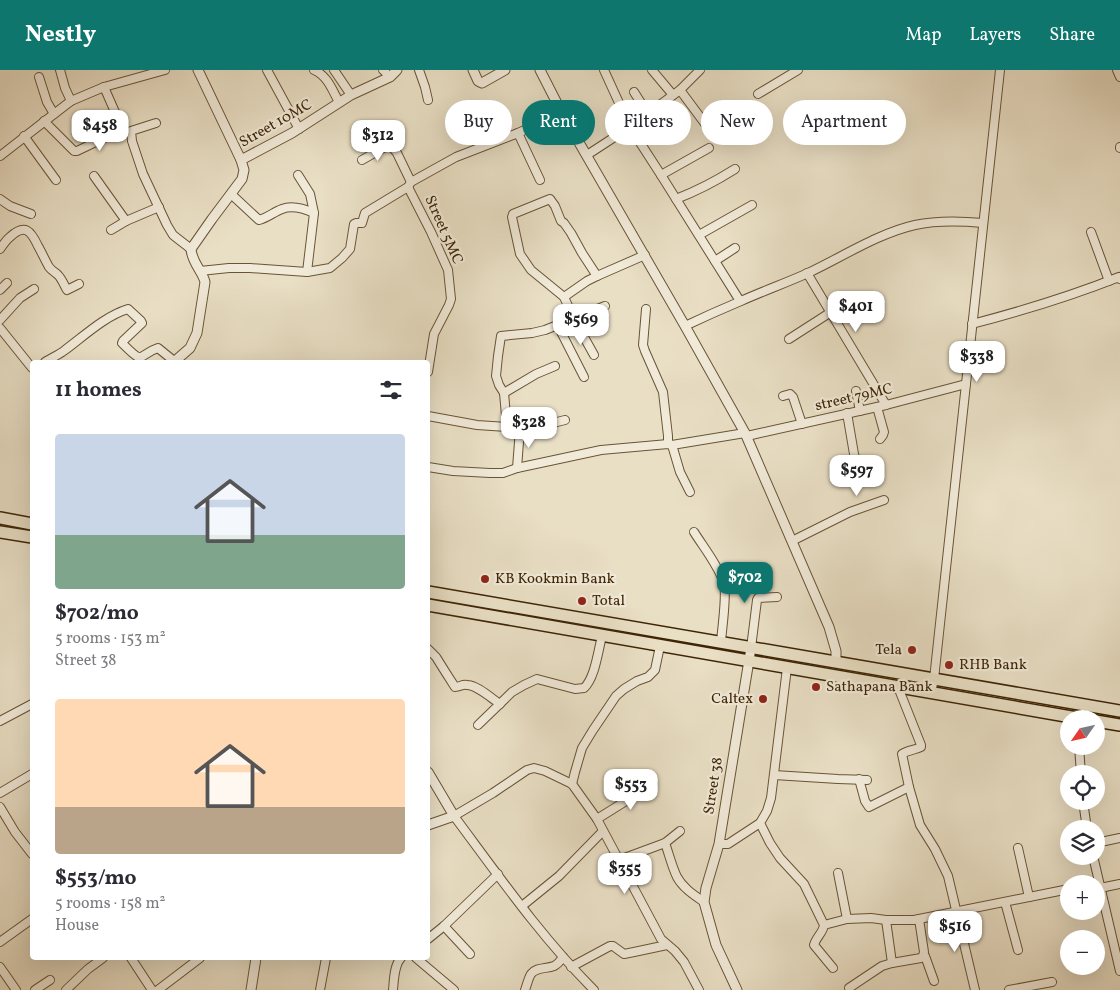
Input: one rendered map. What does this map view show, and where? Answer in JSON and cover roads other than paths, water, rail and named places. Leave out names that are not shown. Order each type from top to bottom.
[{"type":"main road","points":[[0,518],[30,524]]},
{"type":"main road","points":[[0,532],[30,537]]},
{"type":"main road","points":[[430,592],[1120,711]]},
{"type":"main road","points":[[430,606],[1060,715]]},
{"type":"main road","points":[[1105,722],[1120,725]]},
{"type":"street","points":[[60,70],[71,101]]},
{"type":"street","points":[[0,156],[71,101],[104,87],[165,70]]},
{"type":"street","points":[[198,70],[241,160]]},
{"type":"street","points":[[267,70],[299,128]]},
{"type":"street","points":[[314,70],[325,76],[339,102]]},
{"type":"street","points":[[334,70],[351,95]]},
{"type":"street","points":[[383,70],[390,78]]},
{"type":"street","name":"Street 10MC","points":[[191,249],[242,179],[244,170],[241,160],[280,140],[351,95],[390,78],[397,70]]},
{"type":"street","points":[[419,70],[428,100]]},
{"type":"street","points":[[473,70],[478,81],[482,83],[505,70]]},
{"type":"street","points":[[540,70],[555,100]]},
{"type":"street","points":[[604,70],[618,100]]},
{"type":"street","points":[[652,70],[673,95]]},
{"type":"street","points":[[666,100],[680,90],[700,70]]},
{"type":"street","points":[[758,94],[798,70]]},
{"type":"street","points":[[931,693],[1000,70]]},
{"type":"street","points":[[1117,70],[1120,77]]},
{"type":"street","points":[[39,77],[47,102],[54,114]]},
{"type":"street","points":[[104,87],[122,128]]},
{"type":"street","points":[[680,90],[701,118]]},
{"type":"street","points":[[634,92],[639,100]]},
{"type":"street","points":[[44,121],[74,151],[122,128],[128,127],[131,131],[132,141],[143,174],[167,226],[173,234],[191,249],[192,260],[204,276],[205,282],[198,333],[190,348],[176,360]]},
{"type":"street","points":[[131,131],[156,122]]},
{"type":"street","points":[[200,271],[250,268],[307,272],[330,268],[350,249],[354,224],[362,223],[365,213],[456,157],[522,131]]},
{"type":"street","points":[[518,133],[540,180]]},
{"type":"street","points":[[24,136],[56,180]]},
{"type":"street","points":[[587,155],[605,143]]},
{"type":"street","points":[[581,145],[746,435],[829,627],[836,651],[836,662]]},
{"type":"street","points":[[642,145],[740,301]]},
{"type":"street","name":"Street 5MC","points":[[362,160],[383,148],[391,146],[397,153],[409,185],[448,270],[451,299],[434,334],[430,360]]},
{"type":"street","points":[[661,175],[709,148]]},
{"type":"street","points":[[676,199],[697,191],[735,169]]},
{"type":"street","points":[[298,175],[310,194],[314,213],[307,272]]},
{"type":"street","points":[[94,176],[126,221]]},
{"type":"street","points":[[231,194],[259,220],[289,207],[314,213]]},
{"type":"street","points":[[0,199],[10,206],[31,214]]},
{"type":"street","points":[[594,355],[567,302],[531,270],[520,254],[512,214],[550,199],[597,276]]},
{"type":"street","points":[[698,235],[752,205]]},
{"type":"street","points":[[111,230],[126,221],[159,207]]},
{"type":"street","points":[[685,326],[807,273],[869,243],[914,225],[958,220],[984,222]]},
{"type":"street","points":[[0,250],[9,237],[19,230],[25,229],[33,236],[52,272],[60,277],[65,288],[67,290],[79,284]]},
{"type":"street","points":[[1091,232],[1109,281]]},
{"type":"street","points":[[714,261],[734,248]]},
{"type":"street","points":[[564,298],[587,281],[645,255]]},
{"type":"street","points":[[807,273],[886,405]]},
{"type":"street","points":[[972,324],[1027,310],[1120,278]]},
{"type":"street","points":[[0,290],[7,284]]},
{"type":"street","points":[[0,320],[20,298],[34,289]]},
{"type":"street","points":[[507,427],[504,393],[496,376],[502,336],[532,334],[558,326],[605,306]]},
{"type":"street","points":[[48,360],[112,317],[128,309],[142,323],[122,343],[135,356],[142,357],[158,348],[172,360]]},
{"type":"street","points":[[646,310],[643,345],[663,392],[670,444],[680,472],[690,492]]},
{"type":"street","points":[[789,339],[830,312]]},
{"type":"street","points":[[558,326],[584,377]]},
{"type":"street","points":[[0,328],[30,366]]},
{"type":"street","points":[[504,393],[536,374],[555,366]]},
{"type":"street","name":"street 79MC","points":[[430,467],[453,471],[503,473],[517,468],[601,450],[746,435],[886,405],[966,384]]},
{"type":"street","points":[[856,391],[860,410]]},
{"type":"street","points":[[783,396],[790,394],[793,396],[802,424]]},
{"type":"street","points":[[877,407],[884,432],[880,439]]},
{"type":"street","points":[[847,413],[854,454],[859,469]]},
{"type":"street","points":[[430,416],[477,425],[520,429],[533,428],[565,420]]},
{"type":"street","points":[[517,468],[520,429]]},
{"type":"street","points":[[792,541],[850,512],[884,500]]},
{"type":"street","points":[[694,532],[719,572],[724,585],[724,618],[720,642]]},
{"type":"street","name":"Street 38","points":[[737,990],[716,945],[704,902],[706,888],[719,844],[757,600],[758,598],[777,597]]},
{"type":"street","points":[[478,725],[512,692],[537,679],[575,689],[584,688],[592,674],[602,636]]},
{"type":"street","points":[[572,784],[582,748],[593,730],[616,696],[630,685],[648,677],[655,670],[660,646]]},
{"type":"street","points":[[430,651],[455,686],[469,685],[475,687],[500,704]]},
{"type":"street","points":[[719,844],[728,844],[760,824],[768,811],[787,668]]},
{"type":"street","points":[[898,687],[921,744],[921,747],[905,752],[902,755],[909,787],[920,825],[928,836],[948,876],[975,990]]},
{"type":"street","points":[[1077,704],[1077,710]]},
{"type":"street","points":[[0,721],[30,705]]},
{"type":"street","points":[[430,824],[454,816],[530,768],[545,771],[572,784],[597,819],[661,939],[676,951],[700,990]]},
{"type":"street","points":[[0,793],[30,775]]},
{"type":"street","points":[[430,775],[454,816],[522,906],[563,957],[593,990]]},
{"type":"street","points":[[774,775],[863,780],[865,802],[869,807],[909,787]]},
{"type":"street","points":[[597,819],[653,784]]},
{"type":"street","points":[[0,807],[15,832],[30,851]]},
{"type":"street","points":[[760,824],[780,858],[804,884],[824,925],[814,945],[833,968]]},
{"type":"street","points":[[618,860],[665,842],[680,831]]},
{"type":"street","points":[[522,906],[564,870],[603,832]]},
{"type":"street","points":[[1105,841],[1120,838]]},
{"type":"street","points":[[665,842],[678,878],[693,895],[704,902]]},
{"type":"street","points":[[1018,848],[1029,897]]},
{"type":"street","points":[[838,873],[846,919]]},
{"type":"street","points":[[430,937],[498,874]]},
{"type":"street","points":[[1105,885],[1120,884]]},
{"type":"street","points":[[824,925],[846,919],[919,919],[1060,891]]},
{"type":"street","points":[[1005,902],[1018,950]]},
{"type":"street","points":[[1105,912],[1120,970]]},
{"type":"street","points":[[919,919],[923,956],[925,956],[934,981]]},
{"type":"street","points":[[0,942],[30,920]]},
{"type":"street","points":[[886,920],[892,963]]},
{"type":"street","points":[[444,926],[470,954]]},
{"type":"street","points":[[572,967],[610,946],[624,954],[667,945]]},
{"type":"street","points":[[849,988],[874,971],[892,963],[921,958],[923,956]]},
{"type":"street","points":[[525,990],[533,972],[554,966],[563,957]]},
{"type":"street","points":[[66,990],[100,960]]},
{"type":"street","points":[[132,960],[152,990]]},
{"type":"street","points":[[158,990],[197,960]]},
{"type":"street","points":[[251,990],[256,960]]},
{"type":"street","points":[[320,990],[326,960]]},
{"type":"street","points":[[393,990],[398,960]]},
{"type":"street","points":[[418,960],[454,990]]},
{"type":"street","points":[[0,967],[16,990]]},
{"type":"street","points":[[35,990],[50,980]]},
{"type":"street","points":[[1008,990],[1052,982]]},
{"type":"place","name":"KB Kookmin Bank","points":[[485,579]]},
{"type":"place","name":"Total","points":[[582,601]]},
{"type":"place","name":"Tela","points":[[912,650]]},
{"type":"place","name":"RHB Bank","points":[[949,665]]},
{"type":"place","name":"Sathapana Bank","points":[[816,687]]},
{"type":"place","name":"Caltex","points":[[763,699]]}]
